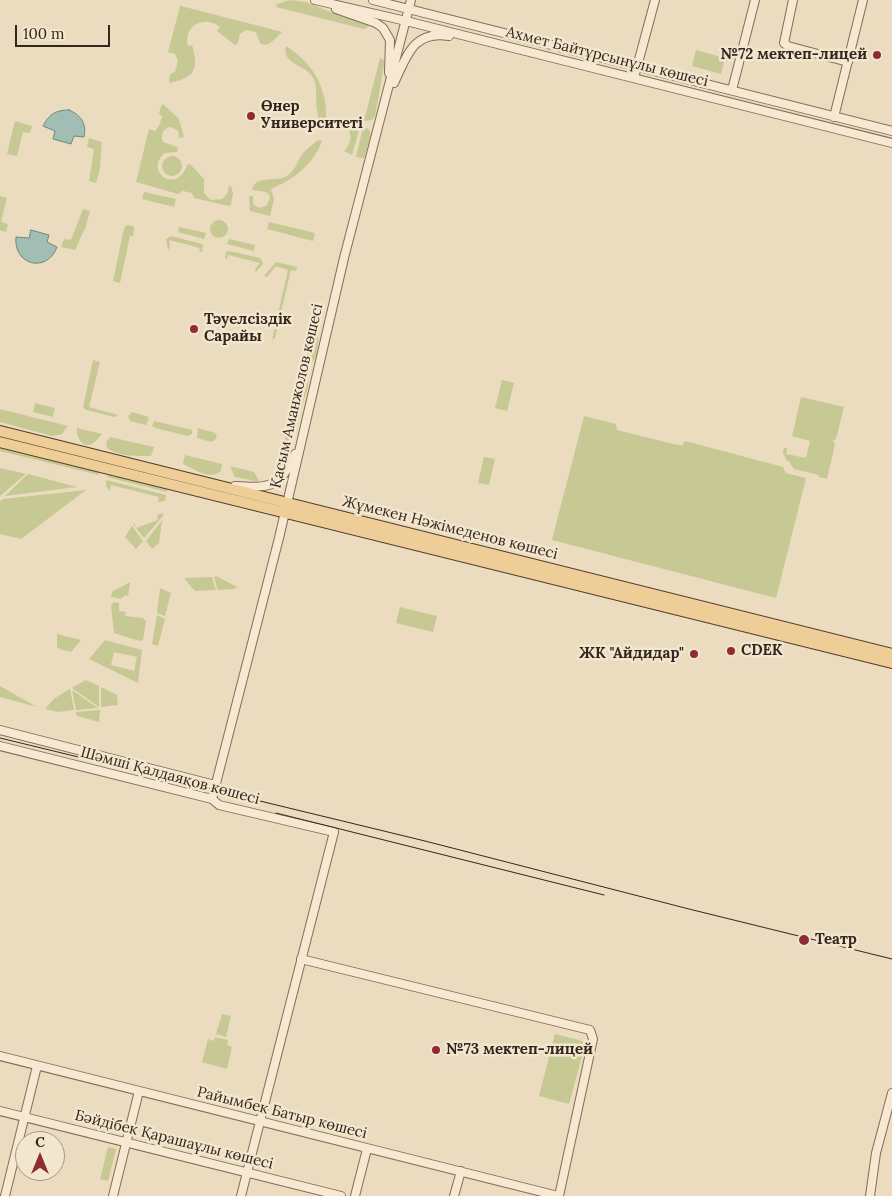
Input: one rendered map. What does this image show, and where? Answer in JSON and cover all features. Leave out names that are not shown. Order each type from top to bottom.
[{"type":"main road","name":"Жұмекен Нәжімеденов көшесі","points":[[0,432],[218,485],[285,507],[892,663]]},
{"type":"main road","name":"Жұмекен Нәжімеденов көшесі","points":[[0,442],[285,507],[892,654]]},
{"type":"street","name":"Ахмет Байтұрсынұлы көшесі","points":[[314,0],[406,21],[892,143]]},
{"type":"street","points":[[314,0],[376,23],[387,33],[391,48],[387,98]]},
{"type":"street","name":"Ахмет Байтұрсынұлы көшесі","points":[[373,0],[410,4],[638,66],[892,131]]},
{"type":"street","points":[[634,78],[656,0]]},
{"type":"street","points":[[732,90],[754,0]]},
{"type":"street","points":[[793,0],[784,43],[788,46],[848,62]]},
{"type":"street","points":[[834,116],[863,0]]},
{"type":"street","name":"Қасым Аманжолов көшесі","points":[[212,799],[237,706],[344,258],[410,4]]},
{"type":"street","points":[[387,98],[410,50],[426,37],[443,35],[495,44]]},
{"type":"street","points":[[218,485],[256,487],[272,485],[278,482],[292,461],[302,439]]},
{"type":"street","name":"Шәмші Қалдаяқов көшесі","points":[[0,730],[215,785]]},
{"type":"street","name":"Шәмші Қалдаяқов көшесі","points":[[0,746],[212,799],[219,805],[334,832],[301,959]]},
{"type":"street","points":[[241,1196],[301,959],[590,1030],[593,1039],[559,1196]]},
{"type":"street","name":"Райымбек Батыр көшесі","points":[[0,1056],[559,1196]]},
{"type":"street","points":[[5,1196],[37,1066]]},
{"type":"street","points":[[114,1196],[139,1090]]},
{"type":"street","points":[[870,1196],[876,1153],[892,1093]]},
{"type":"street","name":"Бәйдібек Қарашаұлы көшесі","points":[[0,1111],[341,1196]]},
{"type":"street","points":[[355,1196],[367,1149]]},
{"type":"street","points":[[454,1196],[460,1171]]},
{"type":"green space","points":[[290,0],[306,2],[333,13],[373,24],[364,29],[276,7],[277,4]]},
{"type":"green space","points":[[180,6],[282,32],[266,45],[260,43],[256,32],[246,30],[240,34],[238,43],[235,45],[217,31],[220,27],[208,22],[197,24],[189,32],[187,39],[188,46],[192,45],[194,54],[195,66],[193,71],[185,78],[170,83],[170,74],[175,72],[178,61],[175,54],[168,52]]},
{"type":"green space","points":[[286,46],[305,61],[318,79],[325,100],[326,124],[322,124],[317,111],[315,81],[308,72],[290,60],[285,52]]},
{"type":"green space","points":[[696,50],[725,58],[721,74],[692,66]]},
{"type":"green space","points":[[380,58],[384,60],[384,65],[375,116],[372,120],[364,121]]},
{"type":"green space","points":[[163,104],[179,119],[184,137],[179,138],[178,131],[171,127],[168,127],[162,134],[163,142],[177,147],[178,150],[177,152],[165,153],[159,160],[158,167],[160,173],[170,180],[176,179],[182,174],[187,165],[190,164],[204,179],[204,193],[211,200],[222,199],[227,194],[229,186],[231,186],[233,193],[231,205],[194,198],[192,193],[183,191],[178,194],[136,182],[149,129],[155,131],[159,126],[162,117],[159,113]]},
{"type":"green space","points":[[15,121],[32,126],[30,133],[23,132],[17,156],[7,154]]},
{"type":"green space","points":[[348,127],[360,127],[352,155],[344,151],[350,140]]},
{"type":"green space","points":[[363,127],[369,129],[371,134],[364,158],[356,157]]},
{"type":"green space","points":[[89,138],[102,142],[100,168],[96,183],[89,181],[94,149],[87,147]]},
{"type":"green space","points":[[318,140],[322,141],[308,164],[295,176],[271,189],[274,199],[270,216],[250,211],[249,196],[253,196],[253,204],[259,208],[266,206],[270,197],[266,192],[252,190],[254,185],[257,182],[288,175],[301,156]]},
{"type":"green space","points":[[172,156],[179,159],[182,166],[179,173],[172,176],[165,173],[162,166],[165,159]]},
{"type":"green space","points":[[144,192],[176,199],[174,207],[142,199]]},
{"type":"green space","points":[[0,196],[7,198],[1,222],[8,224],[6,232],[0,230]]},
{"type":"green space","points":[[83,209],[90,211],[86,226],[75,250],[61,247],[64,239],[71,240]]},
{"type":"green space","points":[[215,220],[223,220],[228,225],[226,236],[215,238],[210,233],[210,225]]},
{"type":"green space","points":[[269,222],[315,233],[313,241],[267,229]]},
{"type":"green space","points":[[127,225],[134,228],[133,236],[130,236],[120,283],[113,281],[124,228]]},
{"type":"green space","points":[[179,227],[206,233],[204,239],[178,232]]},
{"type":"green space","points":[[171,236],[202,244],[202,252],[199,251],[200,248],[169,240],[170,247],[168,250],[166,239]]},
{"type":"green space","points":[[229,239],[255,245],[254,251],[227,244]]},
{"type":"green space","points":[[229,251],[260,258],[263,264],[256,272],[255,269],[260,263],[228,255],[227,259],[225,258],[226,252]]},
{"type":"green space","points":[[276,262],[297,267],[296,271],[291,270],[275,338],[272,340],[288,270],[276,266],[267,277],[264,276]]},
{"type":"green space","points":[[314,324],[318,325],[317,352],[313,362],[309,366],[304,366]]},
{"type":"green space","points":[[93,360],[100,362],[89,407],[118,415],[115,417],[86,410],[83,407]]},
{"type":"green space","points":[[301,375],[307,378],[308,387],[282,469],[278,468]]},
{"type":"green space","points":[[502,380],[514,383],[507,411],[495,408]]},
{"type":"green space","points":[[801,397],[844,407],[836,439],[833,441],[835,444],[827,479],[819,477],[819,475],[794,469],[783,453],[784,448],[787,448],[786,454],[806,458],[810,441],[792,436]]},
{"type":"green space","points":[[35,403],[55,408],[53,417],[33,412]]},
{"type":"green space","points":[[0,409],[68,426],[62,434],[52,436],[0,422]]},
{"type":"green space","points":[[132,412],[149,417],[146,425],[130,421],[128,416]]},
{"type":"green space","points":[[584,416],[616,424],[617,430],[682,446],[685,441],[783,467],[786,473],[806,478],[776,598],[552,540]]},
{"type":"green space","points":[[154,421],[192,430],[192,434],[188,436],[155,428],[152,426]]},
{"type":"green space","points":[[77,428],[102,434],[93,443],[85,445],[80,441]]},
{"type":"green space","points":[[198,428],[215,433],[217,437],[211,442],[197,438]]},
{"type":"green space","points":[[110,437],[154,447],[151,456],[128,455],[112,451],[107,448],[106,442]]},
{"type":"green space","points":[[0,444],[98,470],[99,475],[0,451]]},
{"type":"green space","points":[[185,455],[222,464],[221,471],[212,475],[197,471],[183,464]]},
{"type":"green space","points":[[484,457],[495,459],[489,485],[478,483]]},
{"type":"green space","points":[[230,466],[254,472],[259,481],[235,477]]},
{"type":"green space","points":[[0,468],[26,474],[0,496]]},
{"type":"green space","points":[[110,473],[167,488],[167,492],[107,477]]},
{"type":"green space","points":[[28,474],[77,487],[5,496]]},
{"type":"green space","points":[[106,480],[166,495],[165,501],[158,502],[159,497],[111,485],[110,491],[106,486]]},
{"type":"green space","points":[[86,490],[21,539],[0,534],[0,501],[3,499]]},
{"type":"green space","points":[[163,513],[163,516],[144,538],[136,528],[158,520],[157,515]]},
{"type":"green space","points":[[419,515],[505,537],[502,548],[419,526],[417,523]]},
{"type":"green space","points":[[162,520],[159,543],[152,549],[146,541]]},
{"type":"green space","points":[[132,526],[143,541],[136,549],[125,537]]},
{"type":"green space","points":[[216,576],[237,587],[234,589],[218,590],[214,577]]},
{"type":"green space","points":[[212,577],[216,590],[195,591],[184,578]]},
{"type":"green space","points":[[130,583],[128,596],[125,595],[121,599],[111,597],[112,592]]},
{"type":"green space","points":[[160,588],[171,593],[165,616],[157,613]]},
{"type":"green space","points":[[114,602],[119,603],[119,611],[126,612],[125,616],[143,618],[146,621],[143,640],[139,641],[114,633],[111,605]]},
{"type":"green space","points":[[400,607],[437,616],[433,632],[396,623]]},
{"type":"green space","points":[[157,615],[165,619],[158,646],[152,644]]},
{"type":"green space","points":[[57,634],[81,640],[71,652],[59,649],[57,647]]},
{"type":"green space","points":[[105,640],[142,650],[138,683],[89,659]],"holes":[[[114,652],[137,657],[134,671],[111,665]]]},
{"type":"green space","points":[[86,680],[99,686],[99,707],[72,688]]},
{"type":"green space","points":[[0,686],[37,707],[0,697]]},
{"type":"green space","points":[[101,687],[117,695],[118,705],[101,707]]},
{"type":"green space","points":[[70,689],[74,710],[58,712],[45,709],[55,698]]},
{"type":"green space","points":[[72,690],[98,708],[76,710]]},
{"type":"green space","points":[[100,710],[99,722],[77,716],[76,712]]},
{"type":"green space","points":[[222,1014],[231,1016],[226,1037],[216,1034]]},
{"type":"green space","points":[[555,1034],[586,1042],[569,1104],[539,1096]]},
{"type":"green space","points":[[215,1037],[228,1040],[227,1045],[232,1047],[227,1069],[202,1062],[208,1039],[214,1041]]},
{"type":"green space","points":[[108,1147],[116,1149],[108,1181],[100,1179]]},
{"type":"shaded area","points":[[69,110],[80,117],[85,128],[84,137],[74,136],[71,144],[53,139],[55,131],[43,126],[53,114]]},
{"type":"shaded area","points":[[31,230],[49,235],[47,242],[57,247],[46,261],[32,263],[25,260],[16,247],[16,237],[29,238]]},
{"type":"tram line","points":[[0,738],[425,841],[892,959]]},
{"type":"tram line","points":[[276,813],[604,895]]},
{"type":"place","name":"№72 мектеп-лицей","points":[[877,55]]},
{"type":"place","name":"Өнер Университеті","points":[[251,116]]},
{"type":"place","name":"Тәуелсіздік Сарайы","points":[[194,329]]},
{"type":"place","name":"CDEK","points":[[731,651]]},
{"type":"place","name":"ЖК \"Айдидар\"","points":[[694,654]]},
{"type":"place","name":"Театр","points":[[804,940]]},
{"type":"place","name":"№73 мектеп-лицей","points":[[436,1050]]}]
